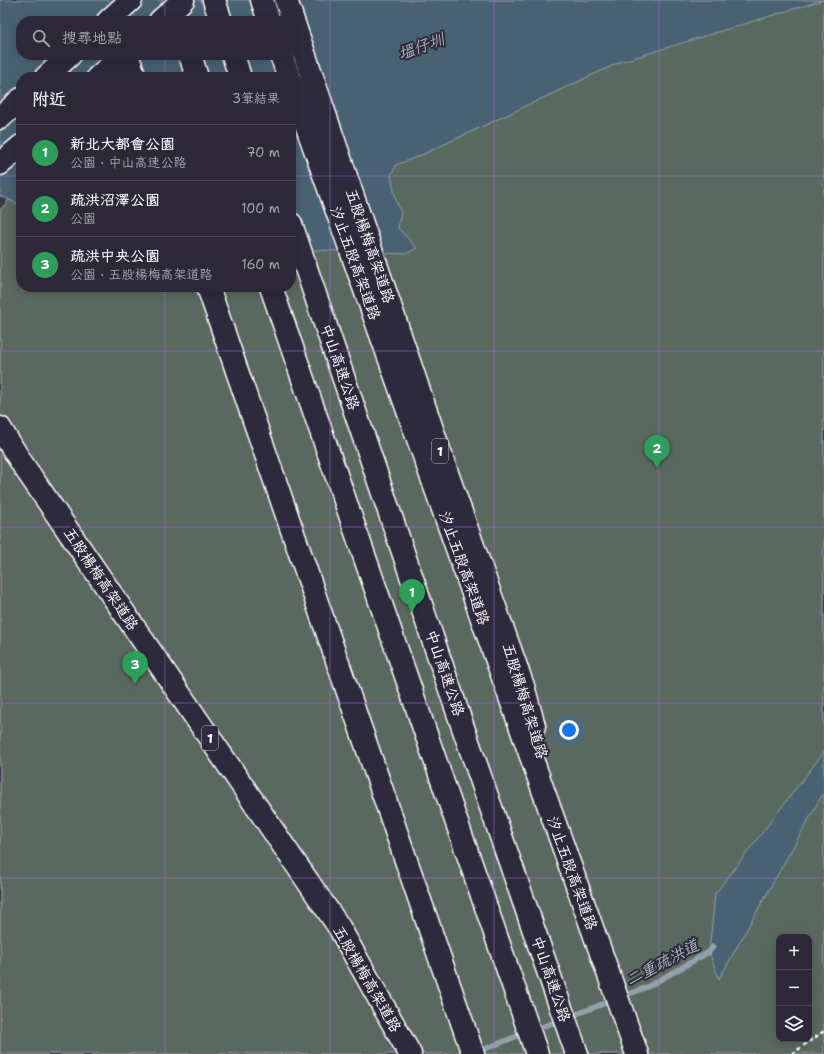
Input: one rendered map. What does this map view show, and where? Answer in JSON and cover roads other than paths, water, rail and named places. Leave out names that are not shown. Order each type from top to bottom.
[{"type":"highway","points":[[108,0],[114,16]]},
{"type":"highway","points":[[114,16],[132,0]]},
{"type":"highway","points":[[170,0],[175,16]]},
{"type":"highway","points":[[165,16],[183,0]]},
{"type":"highway","points":[[214,0],[219,16]]},
{"type":"highway","points":[[262,0],[267,16]]},
{"type":"highway","name":"五股楊梅高架道路","points":[[286,0],[291,16]]},
{"type":"highway","name":"五股楊梅高架道路","points":[[296,29],[448,473],[523,686],[583,905]]},
{"type":"highway","points":[[51,72],[65,60]]},
{"type":"highway","points":[[104,72],[117,60]]},
{"type":"highway","points":[[129,60],[133,72]]},
{"type":"highway","points":[[192,60],[196,72]]},
{"type":"highway","points":[[235,60],[238,72]]},
{"type":"highway","points":[[283,60],[287,72]]},
{"type":"highway","name":"汐止五股高架道路","points":[[296,96],[637,1054]]},
{"type":"highway","points":[[0,118],[16,104]]},
{"type":"highway","points":[[0,164],[16,150]]},
{"type":"highway","name":"中山高速公路","points":[[296,239],[458,713],[577,1054]]},
{"type":"highway","points":[[210,292],[473,1054]]},
{"type":"highway","points":[[273,292],[537,1054]]},
{"type":"highway","name":"五股楊梅高架道路","points":[[0,428],[23,465],[339,927],[410,1054]]},
{"type":"water","name":"塭仔圳","points":[[0,0],[823,0],[620,62],[417,157],[396,165],[391,176],[396,201],[401,212],[398,228],[417,248],[406,254],[296,249],[296,72],[16,72],[16,203],[0,196]]},
{"type":"water","points":[[824,752],[824,792],[719,979],[709,952],[715,894]]},
{"type":"waterway","name":"二重疏洪道","points":[[621,997],[647,987],[709,952],[713,947]]},
{"type":"waterway","name":"二重疏洪道","points":[[569,1017],[613,1000]]},
{"type":"waterway","name":"二重疏洪道","points":[[533,1030],[561,1020]]},
{"type":"waterway","name":"二重疏洪道","points":[[477,1052],[525,1033]]},
{"type":"place","name":"疏洪沼澤公園","points":[[657,468]]},
{"type":"place","name":"新北大都會公園","points":[[412,612]]},
{"type":"place","name":"疏洪中央公園","points":[[135,684]]}]
